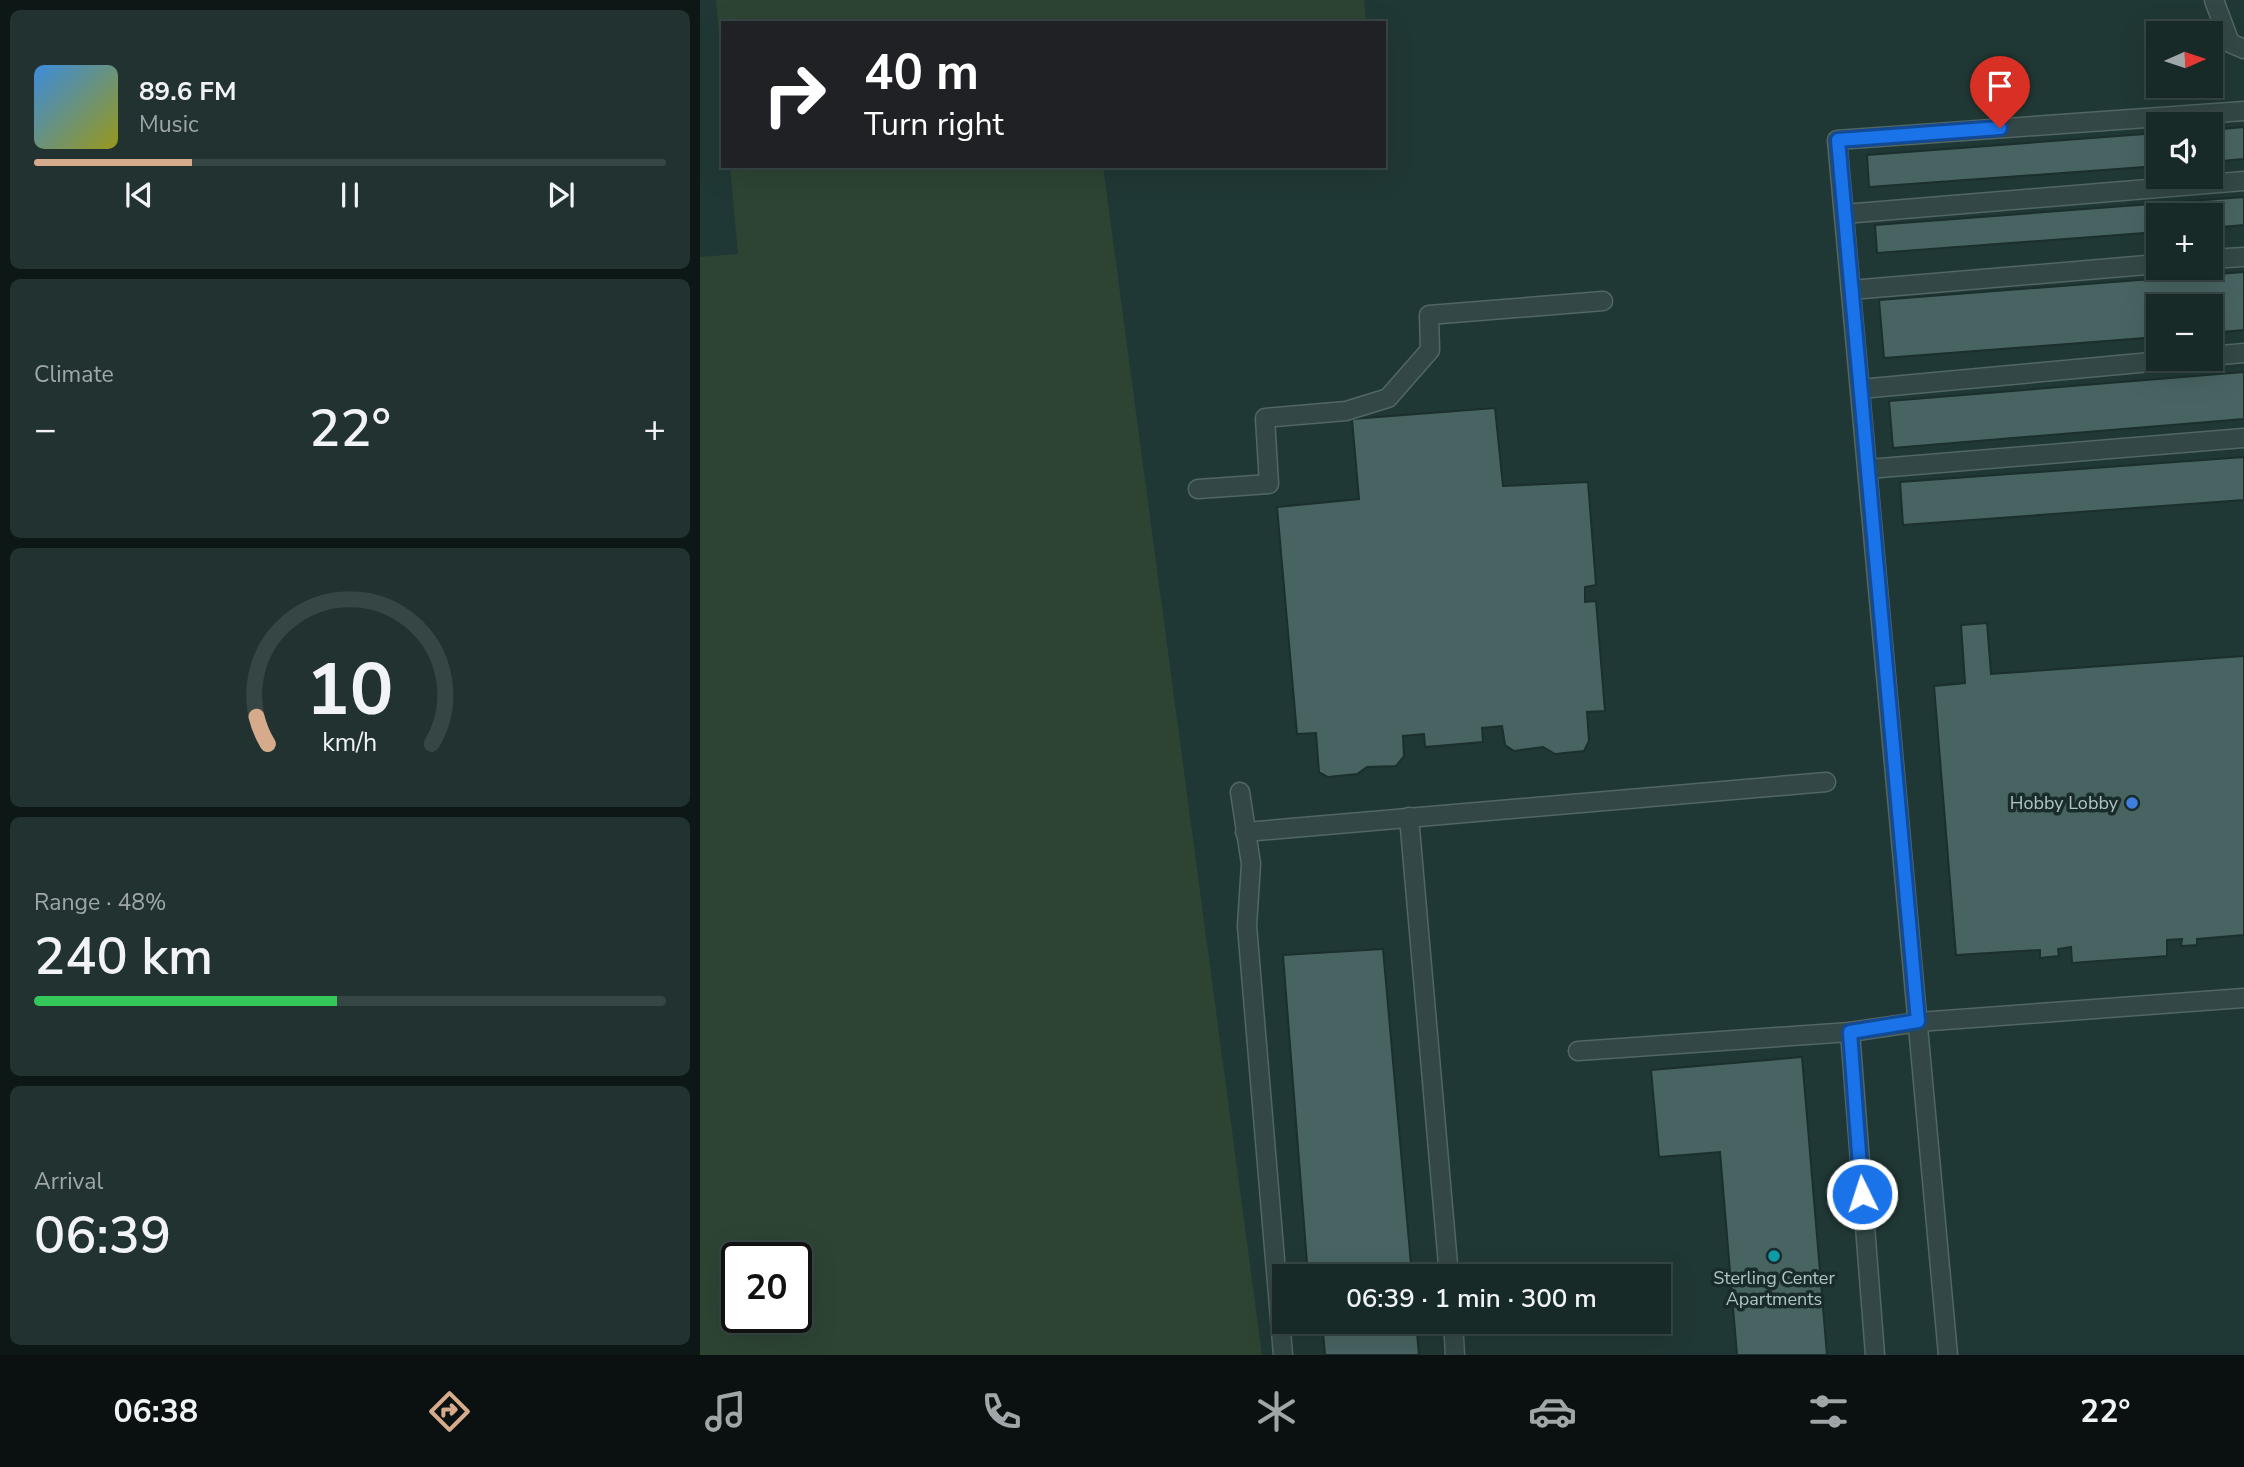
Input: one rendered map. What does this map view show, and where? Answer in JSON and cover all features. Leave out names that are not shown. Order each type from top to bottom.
[{"type":"lane","points":[[2214,0],[2230,43],[2244,49]]},
{"type":"lane","points":[[1948,1355],[1838,140],[2244,111]]},
{"type":"lane","points":[[1844,214],[2244,181]]},
{"type":"lane","points":[[2223,258],[2244,257]]},
{"type":"lane","points":[[1851,290],[2146,265]]},
{"type":"lane","points":[[1198,489],[1269,484],[1265,418],[1346,411],[1388,398],[1430,350],[1429,315],[1603,302]]},
{"type":"lane","points":[[2223,355],[2244,353]]},
{"type":"lane","points":[[1860,389],[2146,362]]},
{"type":"lane","points":[[1868,469],[2244,438]]},
{"type":"lane","points":[[1245,832],[1826,782]]},
{"type":"lane","points":[[1240,792],[1251,864],[1247,926],[1283,1355]]},
{"type":"lane","points":[[1409,817],[1448,1264]]},
{"type":"lane","points":[[1578,1051],[1850,1032],[1918,1021],[2244,998]]},
{"type":"lane","points":[[1850,1032],[1875,1355]]},
{"type":"lane","points":[[1453,1334],[1455,1355]]},
{"type":"green space","points":[[716,0],[1364,0],[1366,21],[721,21],[721,54]]},
{"type":"green space","points":[[730,168],[1103,168],[1262,1355],[700,1355],[700,257],[738,254]]},
{"type":"building","points":[[2244,127],[2244,159],[2223,161],[2223,129]]},
{"type":"building","points":[[2146,134],[2146,167],[1869,187],[1867,155]]},
{"type":"building","points":[[2244,197],[2244,225],[2223,227],[2223,203],[2165,203]]},
{"type":"building","points":[[2146,204],[2146,233],[1877,253],[1875,225]]},
{"type":"building","points":[[2244,272],[2244,330],[2223,332],[2223,294],[2146,294],[2146,338],[1884,358],[1879,300],[2146,280],[2223,280],[2223,274]]},
{"type":"building","points":[[2244,372],[2244,419],[1893,448],[1889,401]]},
{"type":"building","points":[[1495,408],[1503,486],[1588,482],[1596,585],[1585,587],[1585,602],[1596,601],[1605,711],[1587,712],[1589,741],[1584,751],[1555,754],[1543,747],[1514,751],[1505,745],[1502,726],[1482,728],[1483,742],[1425,747],[1424,734],[1403,736],[1404,756],[1396,766],[1367,767],[1357,774],[1328,777],[1319,772],[1316,733],[1297,734],[1277,507],[1359,499],[1352,419]]},
{"type":"building","points":[[2244,457],[2244,500],[1903,525],[1900,482]]},
{"type":"building","points":[[1987,623],[1991,674],[2244,656],[2244,935],[2197,939],[2197,945],[2181,946],[2182,939],[2167,940],[2167,956],[2072,963],[2071,947],[2058,949],[2059,956],[2040,958],[2040,950],[1956,955],[1934,686],[1965,683],[1961,625]]},
{"type":"building","points":[[1383,949],[1411,1264],[1307,1264],[1283,955]]},
{"type":"building","name":"Sterling Center Apartments","points":[[1802,1057],[1827,1355],[1737,1355],[1720,1152],[1659,1157],[1651,1070]]},
{"type":"building","points":[[1323,1334],[1417,1334],[1419,1355],[1325,1355]]},
{"type":"place","name":"Hobby Lobby","points":[[2132,803]]},
{"type":"place","name":"Sterling Center Apartments","points":[[1774,1256]]},
{"type":"route","points":[[1862,1194],[1850,1032],[1918,1021],[1838,140],[2000,128]]}]
